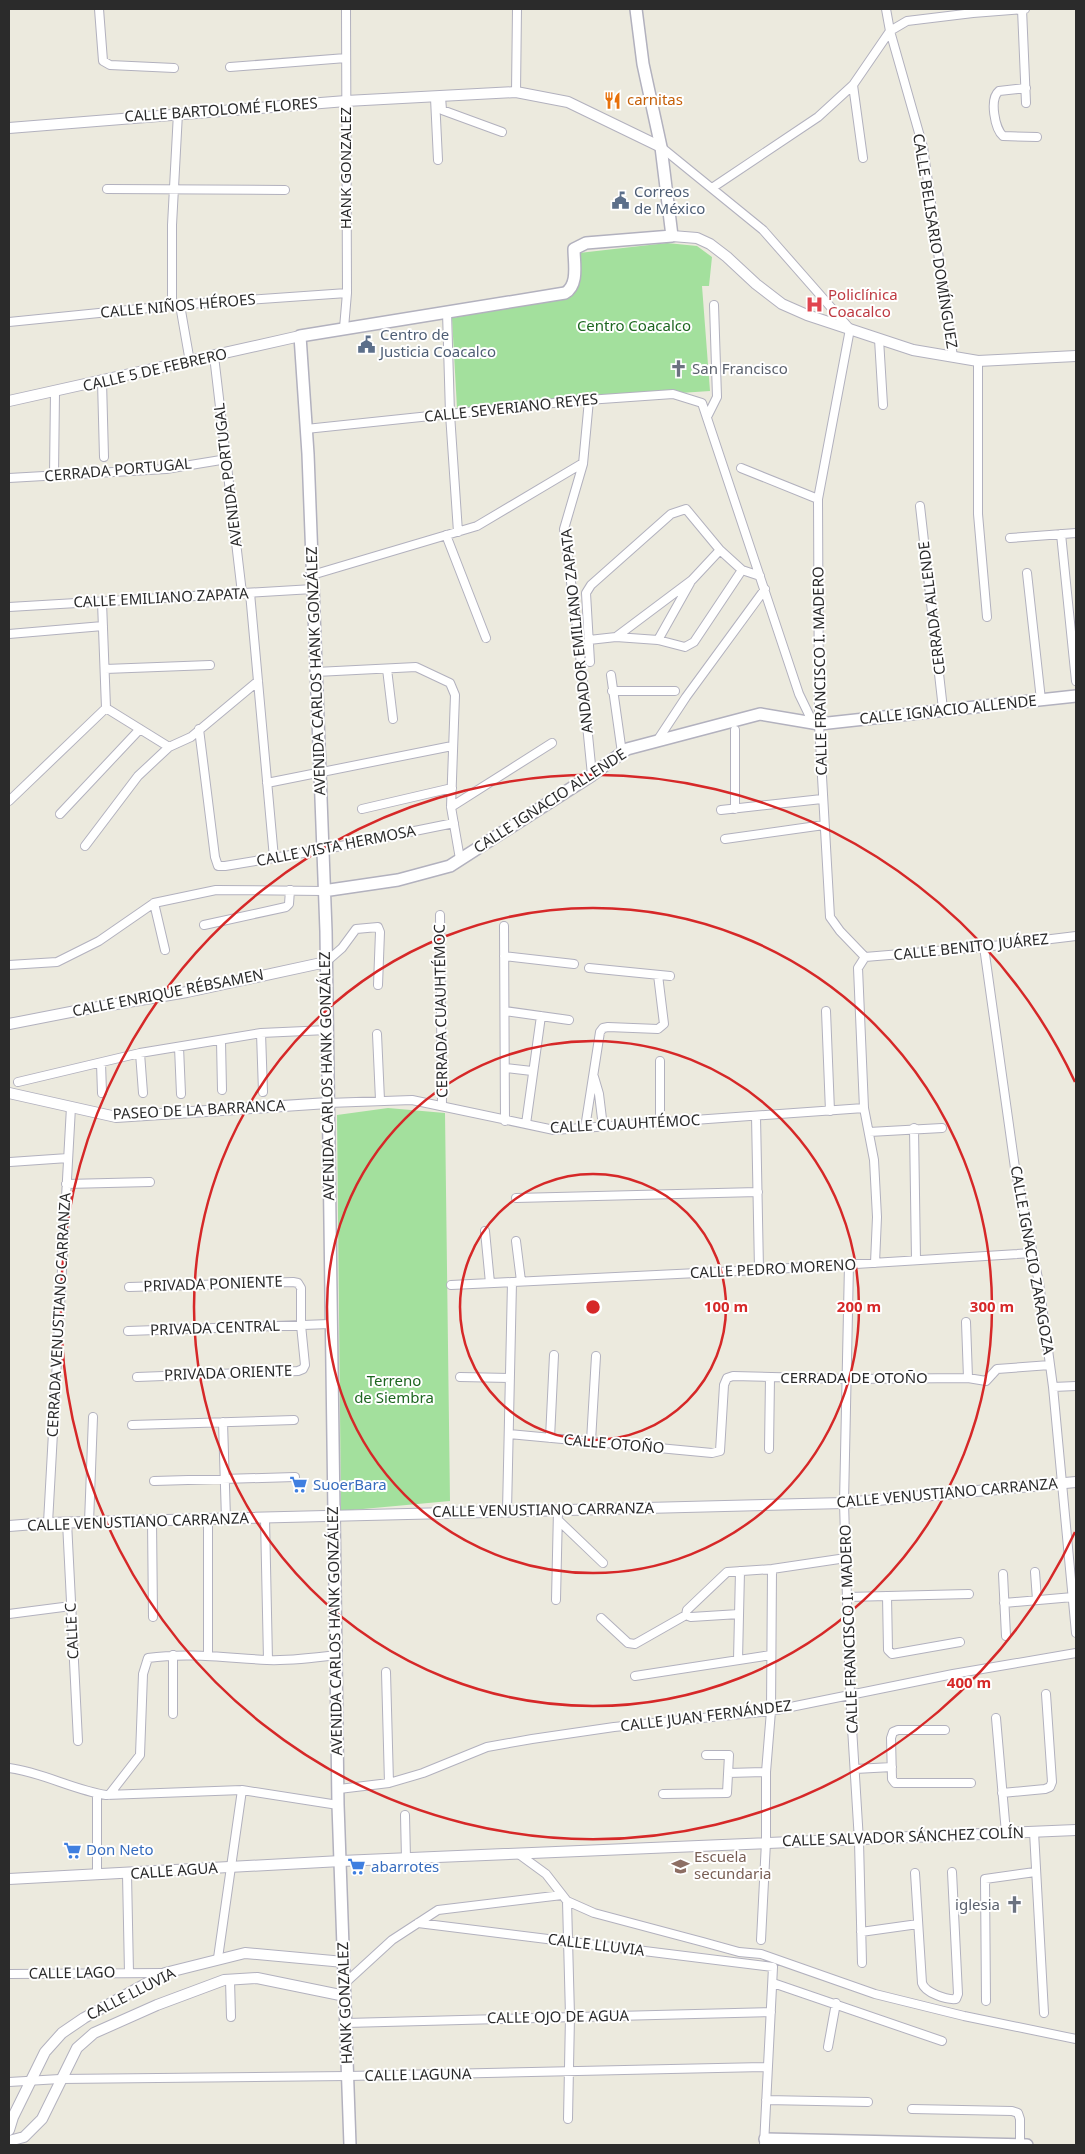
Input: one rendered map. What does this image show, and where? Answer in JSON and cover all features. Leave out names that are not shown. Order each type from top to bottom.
[{"type":"main road","points":[[300,336],[565,293],[572,289],[574,284],[574,249],[586,242],[672,236],[661,147],[644,64],[636,9]]},
{"type":"main road","name":"AVENIDA CARLOS HANK GONZÁLEZ","points":[[300,336],[313,589],[326,962],[332,1516],[340,1861]]},
{"type":"main road","name":"CALLE IGNACIO ALLENDE","points":[[323,890],[398,880],[450,866],[592,775],[627,749],[760,714],[816,724],[1076,696]]},
{"type":"main road","name":"HANK GONZALEZ","points":[[340,1861],[350,2145]]},
{"type":"main road","points":[[764,2142],[1026,2145]]},
{"type":"street","points":[[99,9],[104,61],[110,65],[174,68]]},
{"type":"street","name":"HANK GONZALEZ","points":[[344,328],[346,293],[346,9]]},
{"type":"street","points":[[516,92],[517,9]]},
{"type":"street","name":"CALLE BELISARIO DOMÍNGUEZ","points":[[886,9],[890,31],[923,147],[953,357]]},
{"type":"street","points":[[712,188],[818,117],[853,85],[890,31],[907,21],[973,11],[1023,9],[1026,103]]},
{"type":"street","points":[[230,67],[346,58]]},
{"type":"street","points":[[853,85],[863,158]]},
{"type":"street","points":[[1026,88],[996,94],[994,99],[996,127],[1003,136],[1037,137]]},
{"type":"street","name":"CALLE BARTOLOMÉ FLORES","points":[[9,128],[346,101],[438,98],[516,92],[568,102],[661,147]]},
{"type":"street","points":[[438,98],[442,110],[502,132]]},
{"type":"street","points":[[438,98],[438,160]]},
{"type":"street","points":[[178,113],[175,188],[176,306],[190,362]]},
{"type":"street","points":[[661,147],[773,239],[850,329]]},
{"type":"street","points":[[108,189],[285,190]]},
{"type":"street","points":[[672,236],[697,238],[710,244],[728,257],[756,284],[782,304],[807,315],[913,350],[978,361],[1076,356]]},
{"type":"street","name":"CALLE NIÑOS HÉROES","points":[[9,322],[176,306],[346,293]]},
{"type":"street","points":[[714,306],[717,397],[708,415],[799,694],[816,724]]},
{"type":"street","points":[[447,312],[450,414],[458,532]]},
{"type":"street","name":"CALLE FRANCISCO I. MADERO","points":[[850,329],[818,499],[816,724],[830,917],[840,931],[865,957]]},
{"type":"street","name":"CALLE 5 DE FEBRERO","points":[[9,401],[300,336]]},
{"type":"street","points":[[879,339],[883,405]]},
{"type":"street","name":"AVENIDA PORTUGAL","points":[[214,356],[226,459],[258,681],[274,858]]},
{"type":"street","points":[[978,361],[978,514],[987,616]]},
{"type":"street","points":[[102,381],[104,457]]},
{"type":"street","points":[[54,392],[54,476]]},
{"type":"street","name":"CALLE SEVERIANO REYES","points":[[306,429],[589,400],[672,394],[702,403],[708,415]]},
{"type":"street","name":"ANDADOR EMILIANO ZAPATA","points":[[589,400],[583,463],[564,529],[578,635],[592,775]]},
{"type":"street","name":"CERRADA PORTUGAL","points":[[9,478],[166,469],[226,459]]},
{"type":"street","points":[[312,575],[477,526],[583,463]]},
{"type":"street","points":[[741,468],[818,499]]},
{"type":"street","name":"CERRADA ALLENDE","points":[[920,506],[943,710]]},
{"type":"street","points":[[590,662],[586,593],[591,585],[671,514],[686,509],[720,550],[742,570],[760,576]]},
{"type":"street","points":[[1010,538],[1076,533]]},
{"type":"street","points":[[1061,534],[1076,681]]},
{"type":"street","points":[[446,535],[486,638]]},
{"type":"street","points":[[616,638],[692,580],[720,550]]},
{"type":"street","points":[[589,640],[616,638],[658,640],[685,647],[694,642],[742,570]]},
{"type":"street","points":[[1027,573],[1042,700]]},
{"type":"street","points":[[658,640],[692,580]]},
{"type":"street","name":"CALLE EMILIANO ZAPATA","points":[[9,607],[313,589]]},
{"type":"street","points":[[658,741],[686,697],[765,589]]},
{"type":"street","points":[[9,801],[106,708],[102,602]]},
{"type":"street","points":[[9,634],[103,626]]},
{"type":"street","points":[[105,669],[210,665]]},
{"type":"street","points":[[316,672],[416,667],[450,683],[455,695],[451,807],[460,859]]},
{"type":"street","points":[[387,669],[393,719]]},
{"type":"street","points":[[611,675],[622,753]]},
{"type":"street","points":[[85,846],[138,776],[169,747],[191,736],[258,681]]},
{"type":"street","points":[[612,691],[675,691]]},
{"type":"street","points":[[106,708],[169,747]]},
{"type":"street","points":[[60,814],[140,728]]},
{"type":"street","name":"CALLE VISTA HERMOSA","points":[[199,729],[215,857],[218,866],[321,850],[454,823]]},
{"type":"street","points":[[734,809],[735,730]]},
{"type":"street","points":[[451,807],[552,743]]},
{"type":"street","points":[[267,783],[452,746]]},
{"type":"street","points":[[362,809],[452,788]]},
{"type":"street","points":[[721,810],[822,799]]},
{"type":"street","points":[[725,839],[824,825]]},
{"type":"street","points":[[9,965],[57,962],[99,940],[154,903],[216,890],[323,890]]},
{"type":"street","points":[[204,926],[286,907],[289,904],[290,890]]},
{"type":"street","points":[[154,903],[165,950]]},
{"type":"street","name":"CERRADA CUAUHTÉMOC","points":[[440,915],[442,1106]]},
{"type":"street","points":[[504,926],[505,1120]]},
{"type":"street","points":[[326,962],[342,948],[356,929],[378,927],[380,932],[378,985]]},
{"type":"street","name":"CALLE BENITO JUÁREZ","points":[[865,957],[984,947],[1076,936]]},
{"type":"street","name":"CALLE IGNACIO ZARAGOZA","points":[[984,947],[1015,1168],[1039,1283],[1053,1387],[1061,1482],[1074,1581],[1073,1597],[1076,1633]]},
{"type":"street","points":[[504,956],[574,964]]},
{"type":"street","points":[[865,957],[858,968],[864,1108],[874,1160],[877,1217],[875,1263]]},
{"type":"street","name":"CALLE ENRIQUE RÉBSAMEN","points":[[9,1024],[187,992],[326,962]]},
{"type":"street","points":[[589,968],[670,976]]},
{"type":"street","points":[[585,1128],[600,1032],[603,1028],[658,1029],[662,1027],[664,1024],[658,974]]},
{"type":"street","points":[[504,1011],[569,1020]]},
{"type":"street","points":[[826,1012],[830,1111]]},
{"type":"street","points":[[526,1124],[541,1016]]},
{"type":"street","points":[[18,1082],[140,1053],[221,1042],[261,1033],[327,1030]]},
{"type":"street","points":[[261,1033],[263,1092]]},
{"type":"street","points":[[378,1034],[380,1100]]},
{"type":"street","points":[[221,1042],[222,1090]]},
{"type":"street","points":[[179,1048],[181,1094]]},
{"type":"street","points":[[140,1053],[143,1093]]},
{"type":"street","points":[[660,1061],[660,1123]]},
{"type":"street","points":[[101,1063],[102,1093]]},
{"type":"street","points":[[505,1068],[532,1071]]},
{"type":"street","points":[[593,1075],[599,1094],[603,1127]]},
{"type":"street","name":"PASEO DE LA BARRANCA","points":[[9,1093],[116,1117],[328,1103]]},
{"type":"street","name":"CALLE CUAUHTÉMOC","points":[[328,1103],[412,1100],[554,1130],[864,1108]]},
{"type":"street","name":"CERRADA VENUSTIANO CARRANZA","points":[[48,1522],[70,1107]]},
{"type":"street","points":[[756,1116],[759,1270]]},
{"type":"street","points":[[868,1132],[914,1128],[942,1128]]},
{"type":"street","points":[[914,1128],[916,1260]]},
{"type":"street","points":[[10,1162],[68,1158]]},
{"type":"street","points":[[66,1184],[150,1182]]},
{"type":"street","points":[[516,1198],[758,1192]]},
{"type":"street","points":[[485,1231],[490,1283]]},
{"type":"street","points":[[516,1241],[522,1281]]},
{"type":"street","name":"CALLE PEDRO MORENO","points":[[451,1285],[759,1270],[1032,1253]]},
{"type":"street","name":"CALLE FRANCISCO I. MADERO","points":[[850,1264],[844,1503],[850,1695],[860,1841],[862,1963]]},
{"type":"street","points":[[507,1511],[512,1282]]},
{"type":"street","name":"PRIVADA CENTRAL","points":[[298,1283],[301,1288],[301,1324]]},
{"type":"street","name":"PRIVADA PONIENTE","points":[[129,1287],[298,1283]]},
{"type":"street","points":[[966,1322],[968,1378]]},
{"type":"street","name":"PRIVADA ORIENTE","points":[[137,1377],[298,1371],[303,1369],[305,1365],[301,1324]]},
{"type":"street","name":"PRIVADA CENTRAL","points":[[128,1331],[330,1324]]},
{"type":"street","points":[[550,1438],[554,1355]]},
{"type":"street","points":[[591,1442],[596,1356]]},
{"type":"street","name":"CERRADA DE OTOÑO","points":[[720,1451],[724,1385],[727,1378],[733,1376],[968,1378],[986,1381],[997,1369],[1050,1365]]},
{"type":"street","points":[[460,1377],[510,1378]]},
{"type":"street","points":[[769,1449],[770,1377]]},
{"type":"street","points":[[1053,1387],[1076,1386]]},
{"type":"street","points":[[89,1522],[93,1417]]},
{"type":"street","points":[[132,1425],[294,1420]]},
{"type":"street","points":[[223,1422],[226,1519]]},
{"type":"street","name":"CALLE OTOÑO","points":[[509,1434],[712,1453],[720,1451]]},
{"type":"street","points":[[154,1481],[295,1477]]},
{"type":"street","name":"CALLE VENUSTIANO CARRANZA","points":[[9,1526],[48,1522],[507,1511],[558,1515],[844,1503],[1076,1482]]},
{"type":"street","points":[[558,1515],[603,1563]]},
{"type":"street","points":[[556,1600],[558,1515]]},
{"type":"street","points":[[265,1518],[268,1660]]},
{"type":"street","points":[[208,1519],[208,1656]]},
{"type":"street","points":[[152,1520],[153,1617]]},
{"type":"street","name":"CALLE C","points":[[67,1522],[78,1741]]},
{"type":"street","points":[[601,1618],[628,1643],[635,1644],[686,1615],[687,1610],[727,1572],[772,1569],[846,1558]]},
{"type":"street","points":[[761,1940],[766,1842],[766,1772],[771,1711],[772,1569]]},
{"type":"street","points":[[738,1660],[740,1571]]},
{"type":"street","points":[[1035,1572],[1037,1600]]},
{"type":"street","points":[[1003,1574],[1006,1636]]},
{"type":"street","points":[[847,1597],[968,1594]]},
{"type":"street","points":[[887,1596],[888,1650],[892,1654],[960,1642]]},
{"type":"street","points":[[1004,1603],[1073,1597]]},
{"type":"street","points":[[9,1614],[71,1606]]},
{"type":"street","points":[[686,1615],[691,1617],[739,1614]]},
{"type":"street","name":"CALLE JUAN FERNÁNDEZ","points":[[339,1789],[388,1783],[423,1773],[487,1747],[614,1727],[771,1711],[953,1674],[1076,1653]]},
{"type":"street","points":[[109,1795],[140,1755],[143,1674],[148,1658],[173,1655],[268,1660],[303,1659],[336,1655]]},
{"type":"street","points":[[173,1655],[173,1714]]},
{"type":"street","points":[[635,1676],[771,1655]]},
{"type":"street","points":[[386,1672],[388,1783]]},
{"type":"street","points":[[1002,1793],[1050,1787],[1052,1782],[1046,1694]]},
{"type":"street","points":[[996,1718],[1006,1833]]},
{"type":"street","points":[[945,1730],[898,1730],[893,1732],[891,1738],[892,1779],[894,1783],[971,1783]]},
{"type":"street","points":[[663,1794],[727,1793],[728,1755],[706,1755]]},
{"type":"street","points":[[855,1769],[892,1767]]},
{"type":"street","points":[[9,1768],[23,1769],[97,1794],[242,1790],[338,1805]]},
{"type":"street","points":[[728,1773],[766,1772]]},
{"type":"street","points":[[218,1958],[242,1790]]},
{"type":"street","points":[[97,1794],[97,1875]]},
{"type":"street","points":[[405,1815],[406,1859]]},
{"type":"street","name":"CALLE SALVADOR SÁNCHEZ COLÍN","points":[[340,1861],[766,1842],[860,1841],[1076,1830]]},
{"type":"street","points":[[1034,1832],[1044,2013]]},
{"type":"street","points":[[520,1854],[546,1874],[564,1898],[594,1913],[739,1952],[761,1954],[875,1994],[964,2016],[1076,2039]]},
{"type":"street","name":"CALLE AGUA","points":[[9,1878],[127,1874],[340,1861]]},
{"type":"street","points":[[915,1873],[923,1988],[951,1999],[956,1999],[958,1994],[952,1872]]},
{"type":"street","points":[[986,2000],[985,1879],[1035,1872]]},
{"type":"street","points":[[127,1874],[129,1972]]},
{"type":"street","points":[[344,1984],[392,1940],[438,1910],[564,1898]]},
{"type":"street","points":[[564,1898],[568,1942],[570,2016],[568,2119]]},
{"type":"street","name":"CALLE LLUVIA","points":[[418,1924],[773,1967],[773,1983]]},
{"type":"street","points":[[861,1932],[918,1924]]},
{"type":"street","name":"CALLE LLUVIA","points":[[9,2130],[13,2117],[45,2052],[62,2033],[84,2018],[165,1973],[218,1958],[245,1953],[344,1962]]},
{"type":"street","name":"CALLE LAGO","points":[[9,1974],[165,1973]]},
{"type":"street","name":"CALLE LLUVIA","points":[[9,2141],[24,2138],[42,2119],[60,2079],[77,2048],[94,2033],[157,2005],[224,1980],[257,1978],[345,1996]]},
{"type":"street","points":[[230,1980],[231,2017]]},
{"type":"street","points":[[764,2142],[773,1983],[942,2041]]},
{"type":"street","points":[[828,2047],[836,2004]]},
{"type":"street","name":"CALLE OJO DE AGUA","points":[[346,2023],[771,2012]]},
{"type":"street","name":"CALLE LAGUNA","points":[[9,2082],[60,2079],[348,2076],[768,2066]]},
{"type":"street","points":[[766,2100],[868,2102]]},
{"type":"street","points":[[912,2109],[1012,2111],[1018,2113],[1020,2119],[1020,2145]]},
{"type":"green space","name":"Centro Coacalco","points":[[667,243],[697,246],[712,257],[709,286],[702,286],[710,391],[457,408],[452,318],[571,296],[578,280],[579,253]]},
{"type":"green space","name":"Terreno de Siembra","points":[[388,1108],[445,1113],[450,1501],[341,1511],[337,1115]]},
{"type":"place","name":"carnitas","points":[[613,100]]},
{"type":"place","name":"Correos de México","points":[[620,201]]},
{"type":"place","name":"Policlínica Coacalco","points":[[814,304]]},
{"type":"place","name":"Centro de Justicia Coacalco","points":[[366,344]]},
{"type":"place","name":"San Francisco","points":[[678,369]]},
{"type":"place","name":"SuoerBara","points":[[299,1485]]},
{"type":"place","name":"Don Neto","points":[[72,1850]]},
{"type":"place","name":"Escuela secundaria","points":[[680,1866]]},
{"type":"place","name":"abarrotes","points":[[357,1867]]},
{"type":"place","name":"iglesia","points":[[1014,1905]]}]
